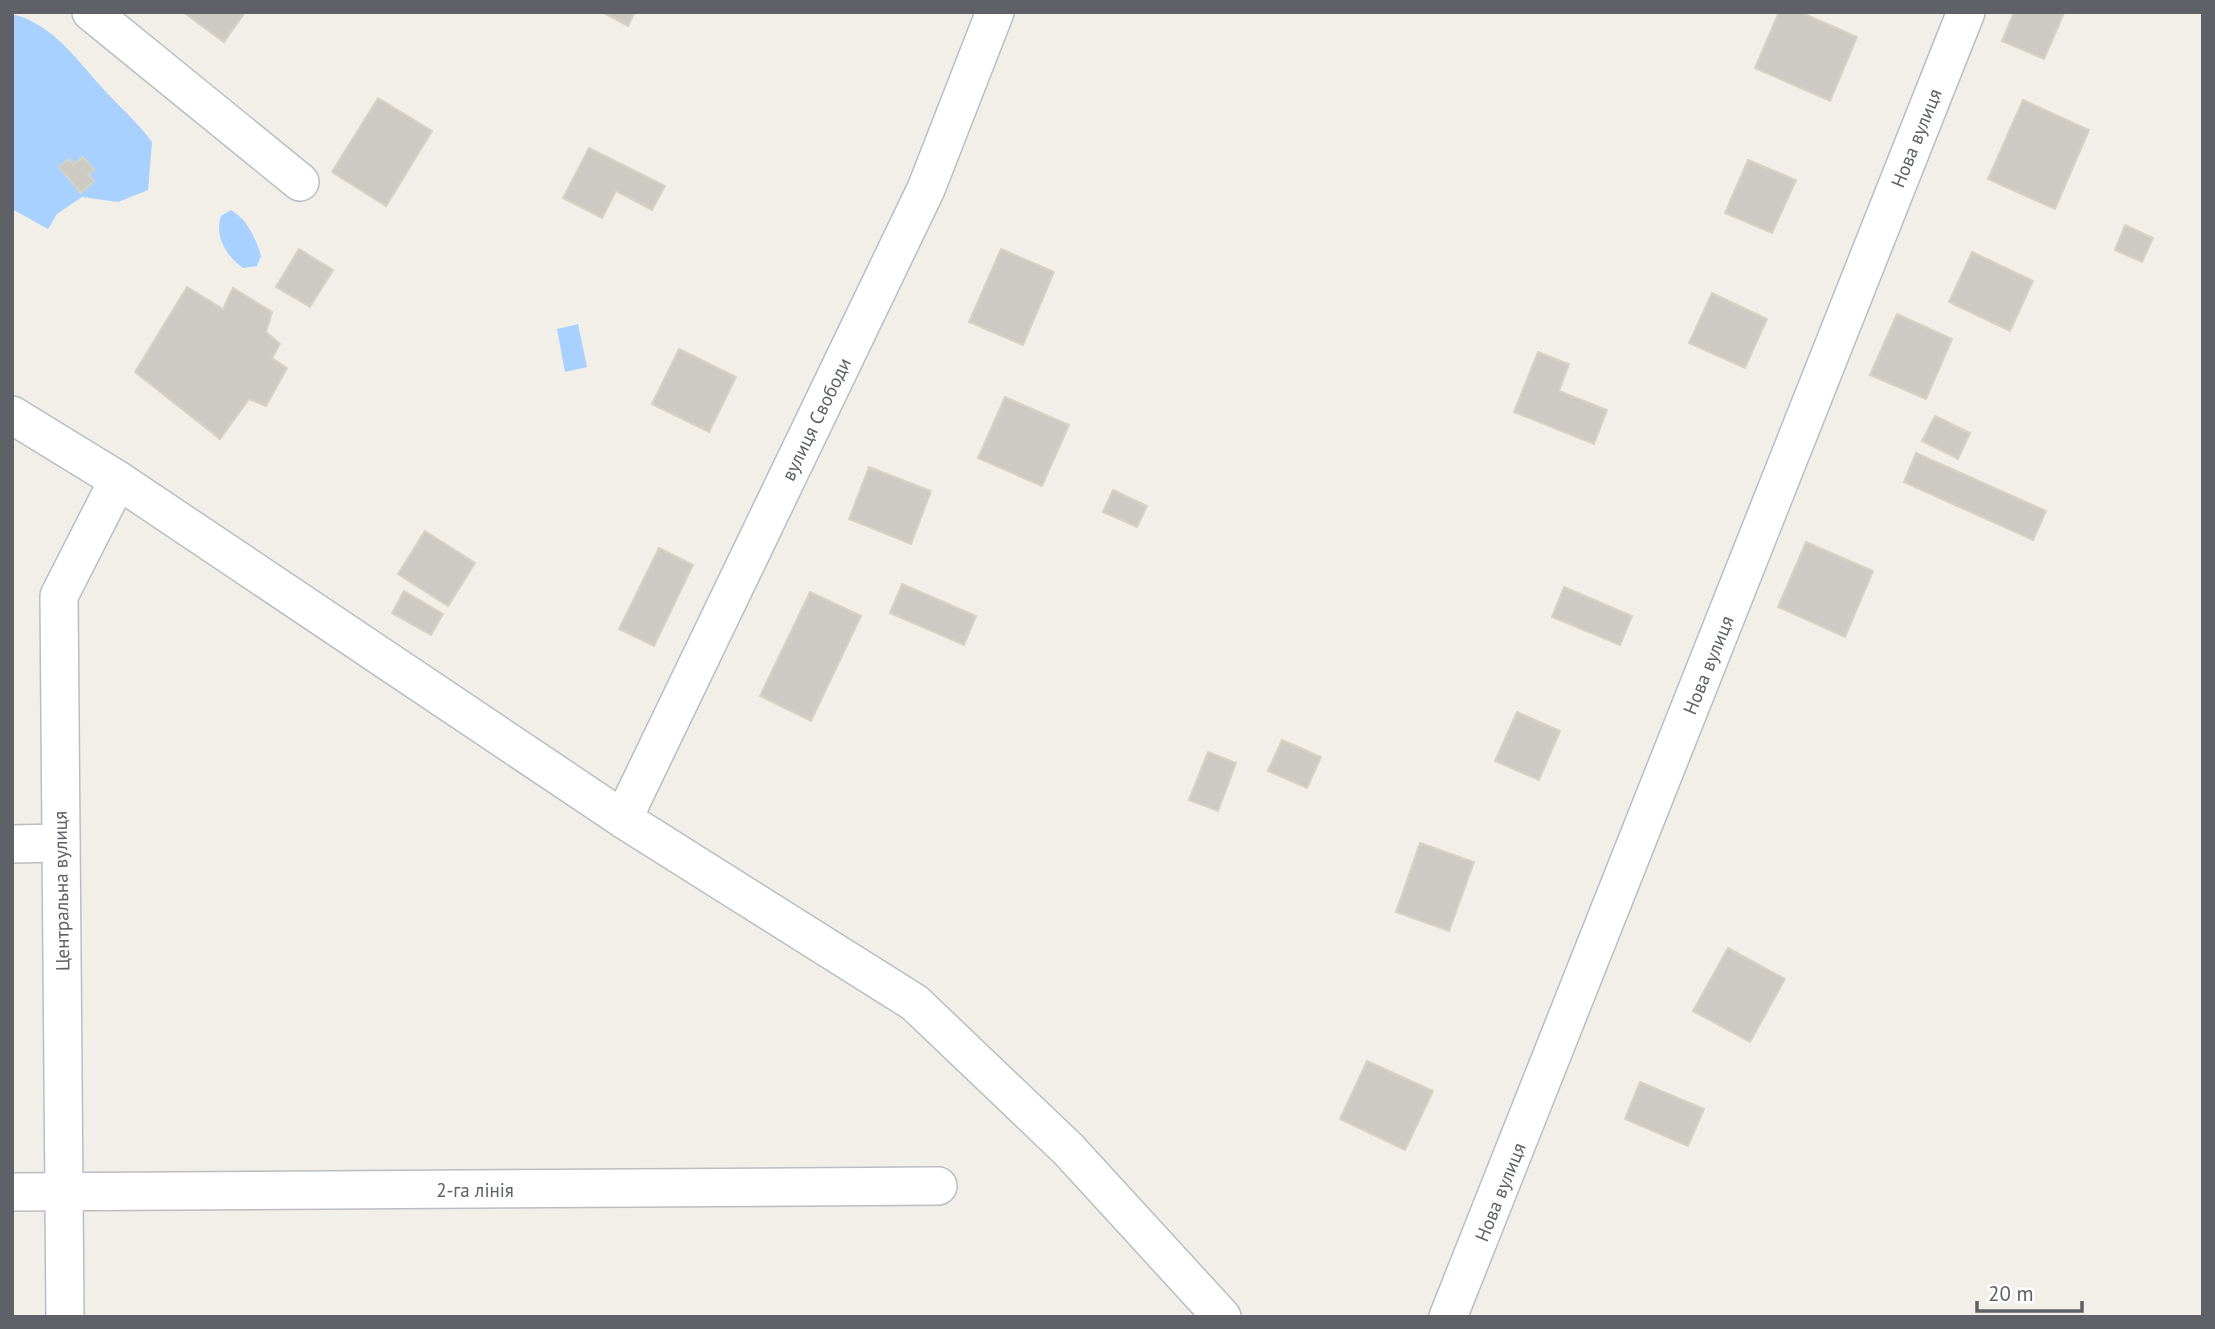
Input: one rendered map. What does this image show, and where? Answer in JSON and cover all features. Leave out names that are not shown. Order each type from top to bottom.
[{"type":"street","points":[[91,12],[300,182]]},
{"type":"street","name":"вулиця Свободи","points":[[623,819],[926,189],[995,12]]},
{"type":"street","name":"Нова вулиця","points":[[1448,1317],[1458,1298],[1966,12]]},
{"type":"street","points":[[12,415],[118,480],[623,819],[915,1003],[1068,1149],[1222,1317]]},
{"type":"street","name":"Центральна вулиця","points":[[65,1317],[59,596],[118,480]]},
{"type":"street","points":[[12,844],[61,843]]},
{"type":"street","name":"2-га лінія","points":[[12,1192],[938,1186]]},
{"type":"water","points":[[12,14],[41,26],[53,35],[147,135],[152,142],[148,190],[118,202],[82,197],[57,214],[48,229],[12,209]]},
{"type":"water","points":[[231,210],[242,219],[254,236],[261,256],[257,266],[243,268],[223,245],[219,224],[221,216]]},
{"type":"water","points":[[578,324],[587,367],[565,372],[557,329]]},
{"type":"building","points":[[183,12],[245,12],[224,42]]},
{"type":"building","points":[[602,12],[635,12],[628,26]]},
{"type":"building","points":[[1779,12],[1800,12],[1857,37],[1830,101],[1755,68]]},
{"type":"building","points":[[2014,12],[2064,13],[2044,59],[2002,41]]},
{"type":"building","points":[[378,98],[432,131],[386,206],[332,172]]},
{"type":"building","points":[[2023,100],[2089,130],[2055,209],[1988,179]]},
{"type":"building","points":[[589,148],[665,186],[652,210],[616,191],[602,218],[563,198]]},
{"type":"building","points":[[83,157],[94,170],[88,175],[94,181],[81,193],[59,167],[69,159],[73,165]]},
{"type":"building","points":[[1748,160],[1796,180],[1772,233],[1725,213]]},
{"type":"building","points":[[2125,225],[2153,238],[2142,262],[2115,250]]},
{"type":"building","points":[[299,249],[333,270],[310,307],[276,287]]},
{"type":"building","points":[[1001,249],[1054,272],[1023,345],[969,322]]},
{"type":"building","points":[[1972,252],[2033,281],[2010,331],[1949,302]]},
{"type":"building","points":[[187,287],[223,309],[233,288],[272,312],[266,332],[280,344],[272,358],[287,368],[266,406],[249,399],[220,439],[135,372]]},
{"type":"building","points":[[1712,293],[1767,319],[1745,368],[1689,343]]},
{"type":"building","points":[[1897,314],[1952,339],[1926,399],[1870,375]]},
{"type":"building","points":[[679,349],[736,377],[709,432],[652,404]]},
{"type":"building","points":[[1538,352],[1569,364],[1559,391],[1607,410],[1594,444],[1514,412]]},
{"type":"building","points":[[1005,397],[1069,425],[1042,486],[978,458]]},
{"type":"building","points":[[1935,416],[1970,433],[1958,459],[1922,441]]},
{"type":"building","points":[[1916,453],[2046,511],[2033,540],[1904,482]]},
{"type":"building","points":[[869,467],[931,491],[911,544],[849,519]]},
{"type":"building","points":[[1113,490],[1147,506],[1137,527],[1103,512]]},
{"type":"building","points":[[425,531],[475,563],[448,606],[398,574]]},
{"type":"building","points":[[1806,542],[1873,571],[1845,637],[1778,607]]},
{"type":"building","points":[[659,548],[693,565],[654,646],[619,629]]},
{"type":"building","points":[[902,584],[976,616],[964,645],[890,613]]},
{"type":"building","points":[[1564,587],[1632,616],[1620,645],[1552,617]]},
{"type":"building","points":[[404,591],[443,614],[431,635],[392,613]]},
{"type":"building","points":[[810,592],[861,616],[811,721],[760,696]]},
{"type":"building","points":[[1517,712],[1560,731],[1539,780],[1495,761]]},
{"type":"building","points":[[1282,740],[1321,757],[1307,788],[1268,771]]},
{"type":"building","points":[[1208,752],[1236,763],[1218,811],[1189,800]]},
{"type":"building","points":[[1420,843],[1474,862],[1449,931],[1396,912]]},
{"type":"building","points":[[1728,948],[1785,979],[1750,1042],[1693,1011]]},
{"type":"building","points":[[1367,1061],[1433,1091],[1405,1150],[1340,1119]]},
{"type":"building","points":[[1640,1082],[1704,1109],[1688,1146],[1625,1119]]}]
